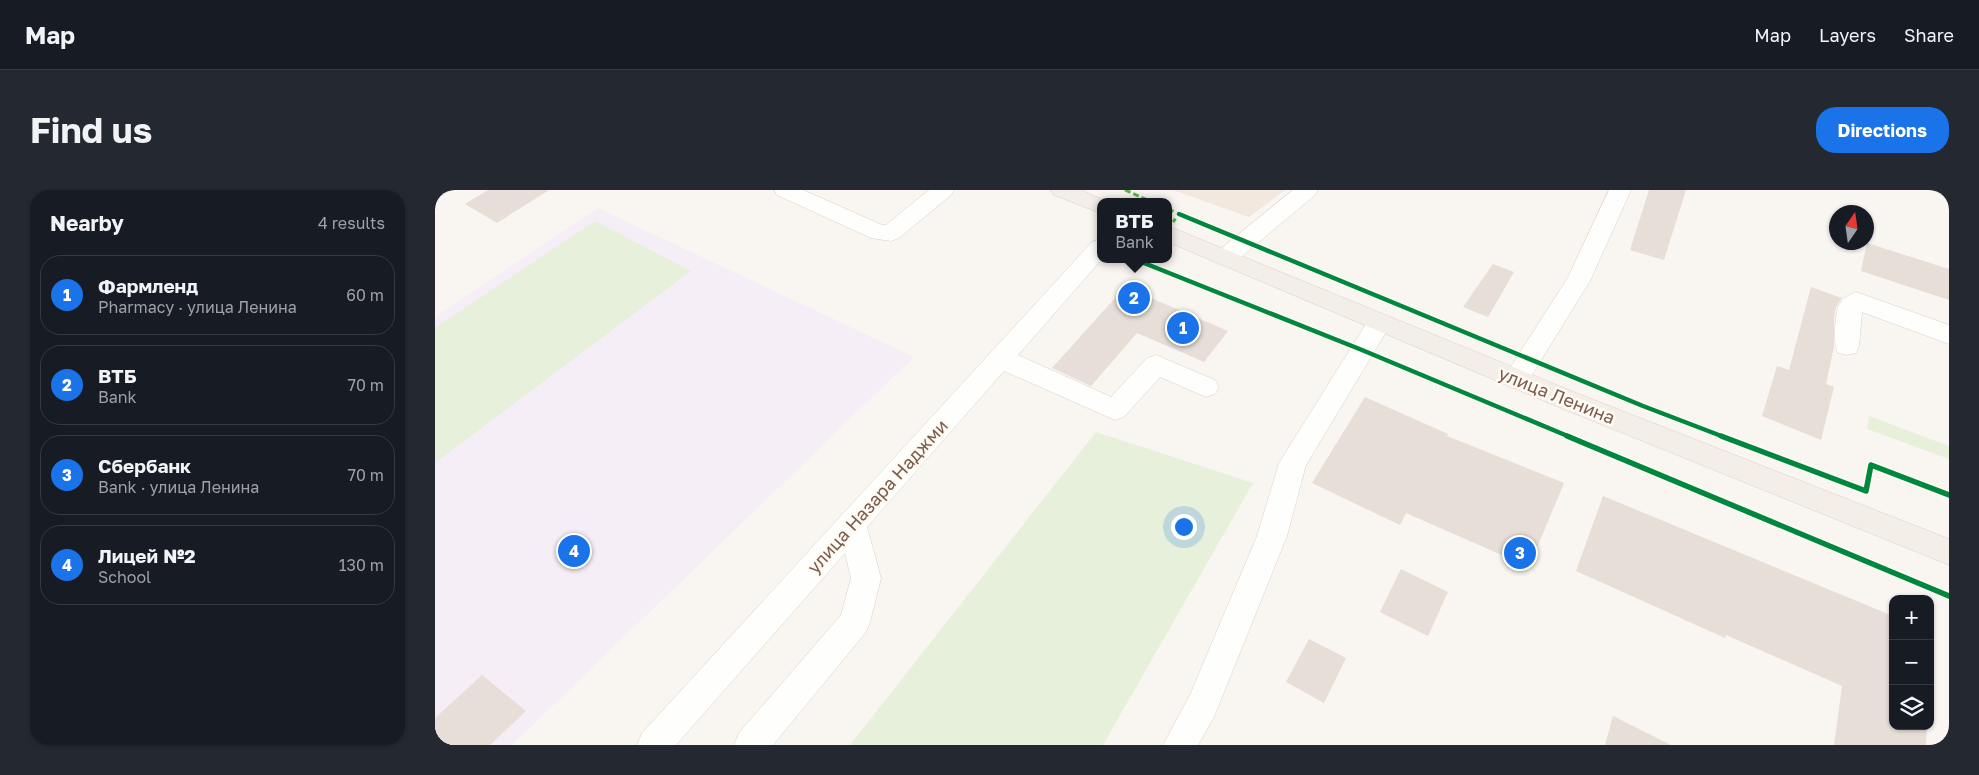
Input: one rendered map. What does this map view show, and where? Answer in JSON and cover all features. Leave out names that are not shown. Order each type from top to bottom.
[{"type":"main road","points":[[1062,190],[1093,199]]},
{"type":"main road","name":"улица Ленина","points":[[1172,235],[1516,379],[1949,552]]},
{"type":"street","points":[[785,190],[879,234],[891,233],[943,190]]},
{"type":"street","points":[[1226,257],[1307,190]]},
{"type":"street","points":[[1516,379],[1578,281],[1620,190]]},
{"type":"street","name":"улица Назара Наджми","points":[[654,745],[1097,250]]},
{"type":"street","points":[[1847,346],[1850,308],[1856,301],[1949,335]]},
{"type":"street","points":[[1180,745],[1202,706],[1272,536],[1293,463],[1379,322]]},
{"type":"street","points":[[1001,358],[1115,410],[1156,365],[1206,387]]},
{"type":"street","points":[[751,745],[855,622],[866,578],[852,523]]},
{"type":"shaded area","points":[[1173,190],[1285,190],[1249,217]]},
{"type":"shaded area","points":[[598,208],[914,357],[512,745],[435,745],[435,317]]},
{"type":"green space","points":[[595,221],[691,271],[435,463],[435,328]]},
{"type":"green space","points":[[1869,416],[1949,446],[1949,459],[1867,429]]},
{"type":"green space","points":[[1096,432],[1253,483],[1103,745],[850,745]]},
{"type":"building","points":[[488,190],[549,190],[497,223],[465,204]]},
{"type":"building","points":[[1649,190],[1686,190],[1664,260],[1630,250]]},
{"type":"building","points":[[1874,245],[1949,269],[1949,300],[1861,271],[1866,250],[1874,250]]},
{"type":"building","points":[[1493,264],[1514,272],[1488,317],[1463,307]]},
{"type":"building","points":[[1125,287],[1228,331],[1204,362],[1137,333],[1091,386],[1052,368]]},
{"type":"building","points":[[1811,287],[1842,298],[1836,307],[1834,347],[1826,384],[1834,387],[1821,440],[1762,416],[1777,366],[1789,370]]},
{"type":"building","points":[[1365,397],[1448,434],[1447,436],[1564,483],[1529,567],[1406,513],[1400,525],[1312,483]]},
{"type":"building","points":[[1603,496],[1889,614],[1889,730],[1927,730],[1926,745],[1834,745],[1842,686],[1726,635],[1725,638],[1576,571]]},
{"type":"building","points":[[1401,569],[1448,592],[1428,636],[1380,612]]},
{"type":"building","points":[[1309,639],[1346,658],[1324,703],[1286,682]]},
{"type":"building","points":[[482,675],[526,711],[490,745],[435,745],[435,718]]},
{"type":"building","points":[[1613,716],[1671,745],[1605,745]]},
{"type":"marked path","points":[[1125,190],[1143,198]]},
{"type":"marked path","points":[[1172,211],[1179,214],[1173,222]]},
{"type":"cycle path","points":[[1179,214],[1643,406],[1866,491],[1871,465],[1949,495]]},
{"type":"cycle path","points":[[1144,263],[1362,350],[1949,596]]},
{"type":"place","name":"ВТБ","points":[[1134,298]]},
{"type":"place","name":"Фармленд","points":[[1183,328]]},
{"type":"place","name":"Лицей №2","points":[[574,551]]},
{"type":"place","name":"Сбербанк","points":[[1520,553]]}]
